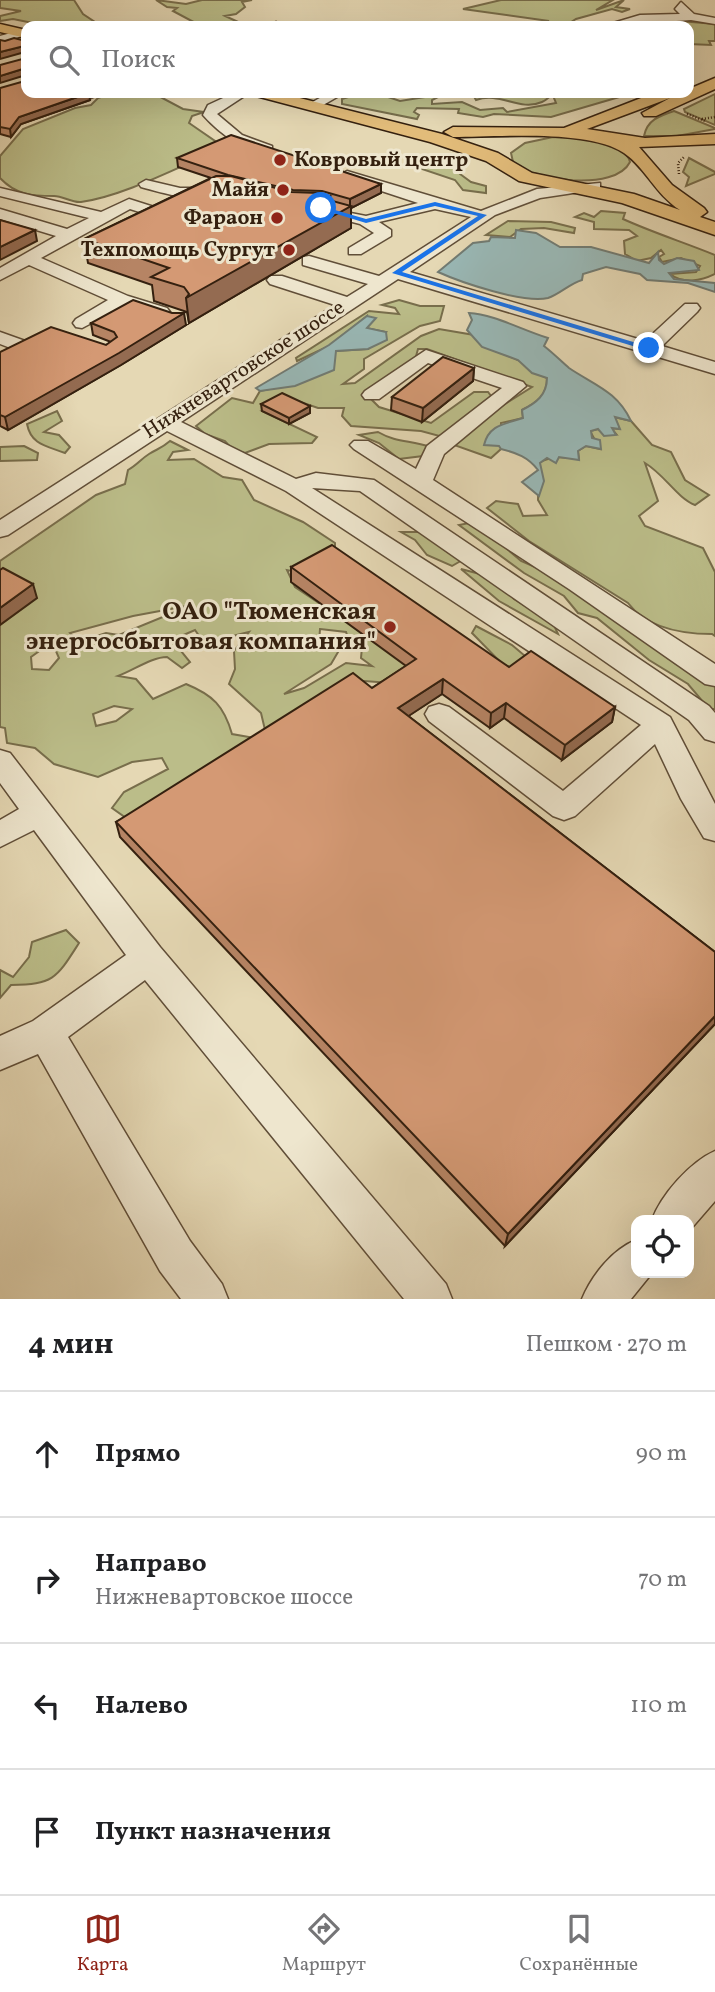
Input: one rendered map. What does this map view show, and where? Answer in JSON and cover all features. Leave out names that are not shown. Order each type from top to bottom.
[{"type":"main road","points":[[0,28],[21,33]]},
{"type":"main road","points":[[694,81],[715,71]]},
{"type":"main road","points":[[694,93],[715,83]]},
{"type":"main road","points":[[283,98],[388,124],[478,152],[526,177],[627,198],[715,229]]},
{"type":"main road","points":[[505,166],[501,153],[504,148],[546,133],[610,117],[656,98]]},
{"type":"main road","points":[[638,158],[629,128],[636,120],[683,98]]},
{"type":"main road","points":[[388,124],[459,133],[546,133],[605,137],[638,158],[673,197],[715,221]]},
{"type":"main road","points":[[638,158],[674,153],[715,139]]},
{"type":"main road","points":[[551,184],[595,186],[620,182],[638,158],[715,139]]},
{"type":"street","points":[[682,0],[680,9],[691,17]]},
{"type":"street","points":[[628,21],[640,18],[691,17],[715,21]]},
{"type":"street","points":[[233,98],[213,108],[210,115],[237,138],[284,154]]},
{"type":"street","points":[[313,105],[328,98]]},
{"type":"street","points":[[487,214],[506,197],[510,189],[505,166]]},
{"type":"street","points":[[332,170],[435,204],[487,214],[530,196],[595,186]]},
{"type":"street","points":[[146,184],[180,193],[233,191]]},
{"type":"street","points":[[0,191],[103,217]]},
{"type":"street","points":[[0,275],[73,232],[129,204],[168,216]]},
{"type":"street","points":[[366,221],[435,204]]},
{"type":"street","points":[[293,207],[321,208],[366,221],[385,233],[355,251]]},
{"type":"street","points":[[0,214],[103,238]]},
{"type":"street","name":"Нижневартовское шоссе","points":[[4,523],[487,214]]},
{"type":"street","points":[[0,259],[27,260]]},
{"type":"street","points":[[309,261],[388,278],[715,368]]},
{"type":"street","points":[[276,280],[348,303]]},
{"type":"street","points":[[63,333],[84,332],[122,300]]},
{"type":"street","points":[[649,348],[691,309]]},
{"type":"street","points":[[0,357],[42,334]]},
{"type":"street","points":[[0,338],[21,346]]},
{"type":"street","points":[[372,395],[426,356],[516,386],[435,451],[421,482]]},
{"type":"street","points":[[164,421],[294,486],[660,724],[696,799],[715,829]]},
{"type":"street","points":[[361,444],[578,583],[715,677]]},
{"type":"street","points":[[294,486],[316,481],[366,485],[699,713],[715,732]]},
{"type":"street","points":[[439,715],[564,807],[660,724]]},
{"type":"street","points":[[0,761],[148,958],[432,1299]]},
{"type":"street","points":[[0,835],[39,812]]},
{"type":"street","points":[[0,1053],[46,1033],[148,958]]},
{"type":"street","points":[[46,1033],[175,1256],[207,1299]]},
{"type":"street","points":[[676,1215],[715,1171]]},
{"type":"lane","points":[[0,40],[21,35]]},
{"type":"lane","points":[[27,260],[122,300],[180,318]]},
{"type":"lane","points":[[603,1299],[631,1267]]},
{"type":"path","points":[[700,119],[715,117]]},
{"type":"path","points":[[679,181],[678,163],[687,155]]},
{"type":"green space","points":[[0,0],[74,0],[83,14],[94,21],[0,21],[0,16],[21,11],[0,8]]},
{"type":"green space","points":[[156,0],[186,4],[202,0],[252,0],[242,2],[245,7],[236,14],[225,16],[236,21],[192,21],[173,11],[177,8],[167,7]]},
{"type":"green space","points":[[501,0],[613,0],[596,10],[624,0],[616,7],[630,9],[622,12],[612,9],[573,21],[549,21],[463,9]]},
{"type":"green space","points":[[694,22],[715,24],[715,41],[709,41],[711,45],[694,44]]},
{"type":"green space","points":[[715,94],[715,125],[685,112],[684,109]]},
{"type":"green space","points":[[98,98],[162,98],[183,109],[204,112],[192,116],[189,123],[215,141],[219,150],[115,194],[81,202],[57,196],[25,193],[12,188],[0,178],[0,156],[23,129],[75,108],[91,105]]},
{"type":"green space","points":[[391,98],[400,101],[436,98],[432,100],[432,104],[462,102],[480,110],[503,108],[507,112],[556,103],[554,98],[616,98],[551,117],[494,114],[483,117],[458,113],[459,109],[417,108],[414,112],[419,115],[417,119],[342,104],[342,99]]},
{"type":"green space","points":[[493,98],[548,98],[525,105]]},
{"type":"green space","points":[[674,111],[715,129],[677,136],[644,136],[651,122]]},
{"type":"green space","points":[[553,137],[608,144],[626,154],[630,162],[621,171],[608,177],[573,180],[538,174],[513,162],[511,153],[525,143]]},
{"type":"green space","points":[[429,155],[458,166],[460,174],[471,182],[486,186],[486,193],[463,190],[455,180],[413,166]]},
{"type":"green space","points":[[689,158],[715,174],[686,186],[689,177],[683,172]]},
{"type":"green space","points":[[601,211],[625,213],[623,219],[715,255],[715,274],[692,280],[675,277],[670,274],[696,272],[700,266],[681,258],[662,262],[659,257],[664,254],[661,250],[651,258],[637,261],[625,254],[624,241],[637,236],[629,230],[594,229],[594,222],[575,217],[584,213],[594,217]]},
{"type":"green space","points":[[508,221],[551,222],[575,228],[574,233],[544,228],[521,229],[510,237],[486,235]]},
{"type":"green space","points":[[399,300],[420,306],[444,306],[440,321],[420,326],[364,359],[364,369],[343,384],[355,383],[421,336],[439,329],[474,335],[488,348],[518,360],[547,378],[540,398],[522,410],[523,418],[501,423],[501,449],[491,458],[454,445],[494,411],[532,387],[427,349],[418,349],[415,360],[367,395],[379,407],[431,423],[474,392],[488,392],[495,401],[443,437],[421,431],[351,426],[342,416],[344,408],[318,408],[295,400],[262,411],[317,437],[312,443],[269,444],[245,453],[233,450],[225,441],[205,434],[196,426],[232,398],[253,403],[260,391],[304,382],[326,364],[335,351],[368,349],[386,332],[366,328],[367,316],[329,346],[297,361],[296,358],[369,311],[399,314],[395,308],[382,305]]},
{"type":"green space","points":[[57,411],[62,421],[44,432],[59,435],[70,447],[65,453],[36,441],[27,424]]},
{"type":"green space","points":[[614,417],[631,421],[652,445],[671,452],[685,480],[709,495],[695,505],[689,502],[645,463],[658,501],[639,516],[645,526],[703,548],[715,572],[715,636],[677,631],[655,624],[636,612],[628,603],[529,541],[487,508],[496,501],[518,504],[523,516],[547,515],[538,500],[539,463],[563,457],[579,459],[578,451],[586,446],[600,449],[590,431],[598,429],[616,434],[611,428],[619,429]]},
{"type":"green space","points":[[378,432],[391,438],[430,447],[423,456],[399,459],[379,443],[359,435]]},
{"type":"green space","points":[[170,441],[188,450],[173,452],[168,460],[194,459],[223,477],[242,480],[254,500],[303,522],[335,543],[335,556],[302,573],[287,570],[295,587],[416,668],[391,683],[364,681],[346,697],[266,734],[261,713],[229,684],[235,669],[234,651],[249,632],[204,643],[195,630],[172,640],[190,662],[182,668],[167,657],[149,661],[118,676],[136,679],[153,699],[186,684],[195,688],[210,697],[221,709],[232,734],[255,738],[129,820],[112,808],[124,792],[168,769],[162,758],[132,762],[98,777],[54,764],[35,748],[7,743],[5,728],[0,727],[0,625],[36,598],[0,581],[0,561],[96,495],[125,484],[128,470]],"holes":[[[192,605],[119,635],[106,633],[78,642],[70,633],[133,616]],[[320,629],[346,632],[349,641],[362,647],[361,658],[372,666],[346,663],[304,688],[284,694],[331,664],[341,647],[319,642]],[[52,642],[59,658],[49,670],[32,669],[31,657]],[[114,706],[132,709],[116,721],[96,726],[93,714]]]},
{"type":"green space","points":[[24,446],[38,453],[37,460],[0,461],[0,447]]},
{"type":"green space","points":[[469,523],[485,530],[521,561],[551,574],[597,605],[676,664],[696,671],[715,685],[715,709],[709,709],[688,684],[649,660],[597,618],[578,613],[564,596],[524,573],[459,525]]},
{"type":"green space","points":[[401,532],[419,532],[464,559],[452,566],[427,555],[415,540]]},
{"type":"green space","points":[[461,569],[495,578],[514,599],[553,623],[558,634],[499,601]]},
{"type":"green space","points":[[476,626],[512,645],[531,661],[516,678],[472,633]]},
{"type":"green space","points":[[66,930],[79,943],[59,972],[45,981],[11,985],[0,998],[0,970],[13,977],[29,957],[32,942]]},
{"type":"water","points":[[516,230],[536,233],[560,247],[591,247],[649,263],[658,252],[659,260],[664,264],[677,258],[694,261],[699,270],[669,273],[674,279],[715,283],[715,292],[688,283],[647,280],[640,274],[606,267],[583,274],[582,280],[548,298],[537,299],[492,291],[438,272],[473,243],[489,241],[491,237],[515,238]]},
{"type":"water","points":[[469,313],[498,319],[548,338],[544,346],[569,368],[619,402],[631,421],[615,417],[620,429],[612,428],[616,435],[604,436],[598,429],[591,431],[592,438],[600,440],[601,449],[586,446],[578,451],[579,460],[559,457],[556,463],[547,458],[540,463],[544,481],[539,496],[522,482],[538,470],[530,462],[499,446],[484,445],[494,429],[523,418],[522,410],[540,398],[547,378],[532,373],[518,360],[482,347],[467,330],[472,320]]},
{"type":"water","points":[[367,316],[376,318],[367,328],[386,332],[387,340],[368,349],[336,351],[334,370],[295,386],[260,391],[256,388],[329,345]]},
{"type":"building","points":[[14,38],[21,40],[21,47],[0,52],[0,40]]},
{"type":"building","points":[[21,59],[21,70],[0,76],[0,65]]},
{"type":"building","points":[[21,82],[21,98],[74,98],[19,117],[10,129],[0,127],[0,88]]},
{"type":"building","points":[[231,135],[381,184],[350,199],[322,191],[293,190],[228,175],[177,158]]},
{"type":"building","points":[[216,176],[231,176],[291,192],[319,193],[330,196],[325,199],[351,206],[186,298],[189,294],[184,287],[151,277],[169,268],[84,239]]},
{"type":"building","points":[[0,220],[35,230],[0,247]]},
{"type":"building","points":[[133,300],[172,313],[184,313],[5,417],[0,415],[0,352],[51,327],[106,345],[117,337],[114,332],[91,323]]},
{"type":"building","points":[[443,357],[474,368],[423,408],[392,397]]},
{"type":"building","points":[[282,393],[310,406],[289,418],[261,404]]},
{"type":"building","points":[[332,545],[509,667],[531,651],[615,707],[565,745],[506,703],[491,713],[443,679],[398,708],[715,952],[715,1016],[508,1234],[116,822],[353,673],[372,688],[416,659],[291,567]]},
{"type":"building","points":[[3,568],[33,584],[0,608],[0,570]]},
{"type":"place","name":"Ковровый центр","points":[[280,160]]},
{"type":"place","name":"Майя","points":[[283,190]]},
{"type":"place","name":"Фараон","points":[[277,218]]},
{"type":"place","name":"Техпомощь Сургут","points":[[289,250]]},
{"type":"place","name":"ОАО \"Тюменская энергосбытовая компания\"","points":[[390,627]]},
{"type":"route","points":[[321,208],[366,221],[435,204],[484,215],[396,273],[649,348]]}]
